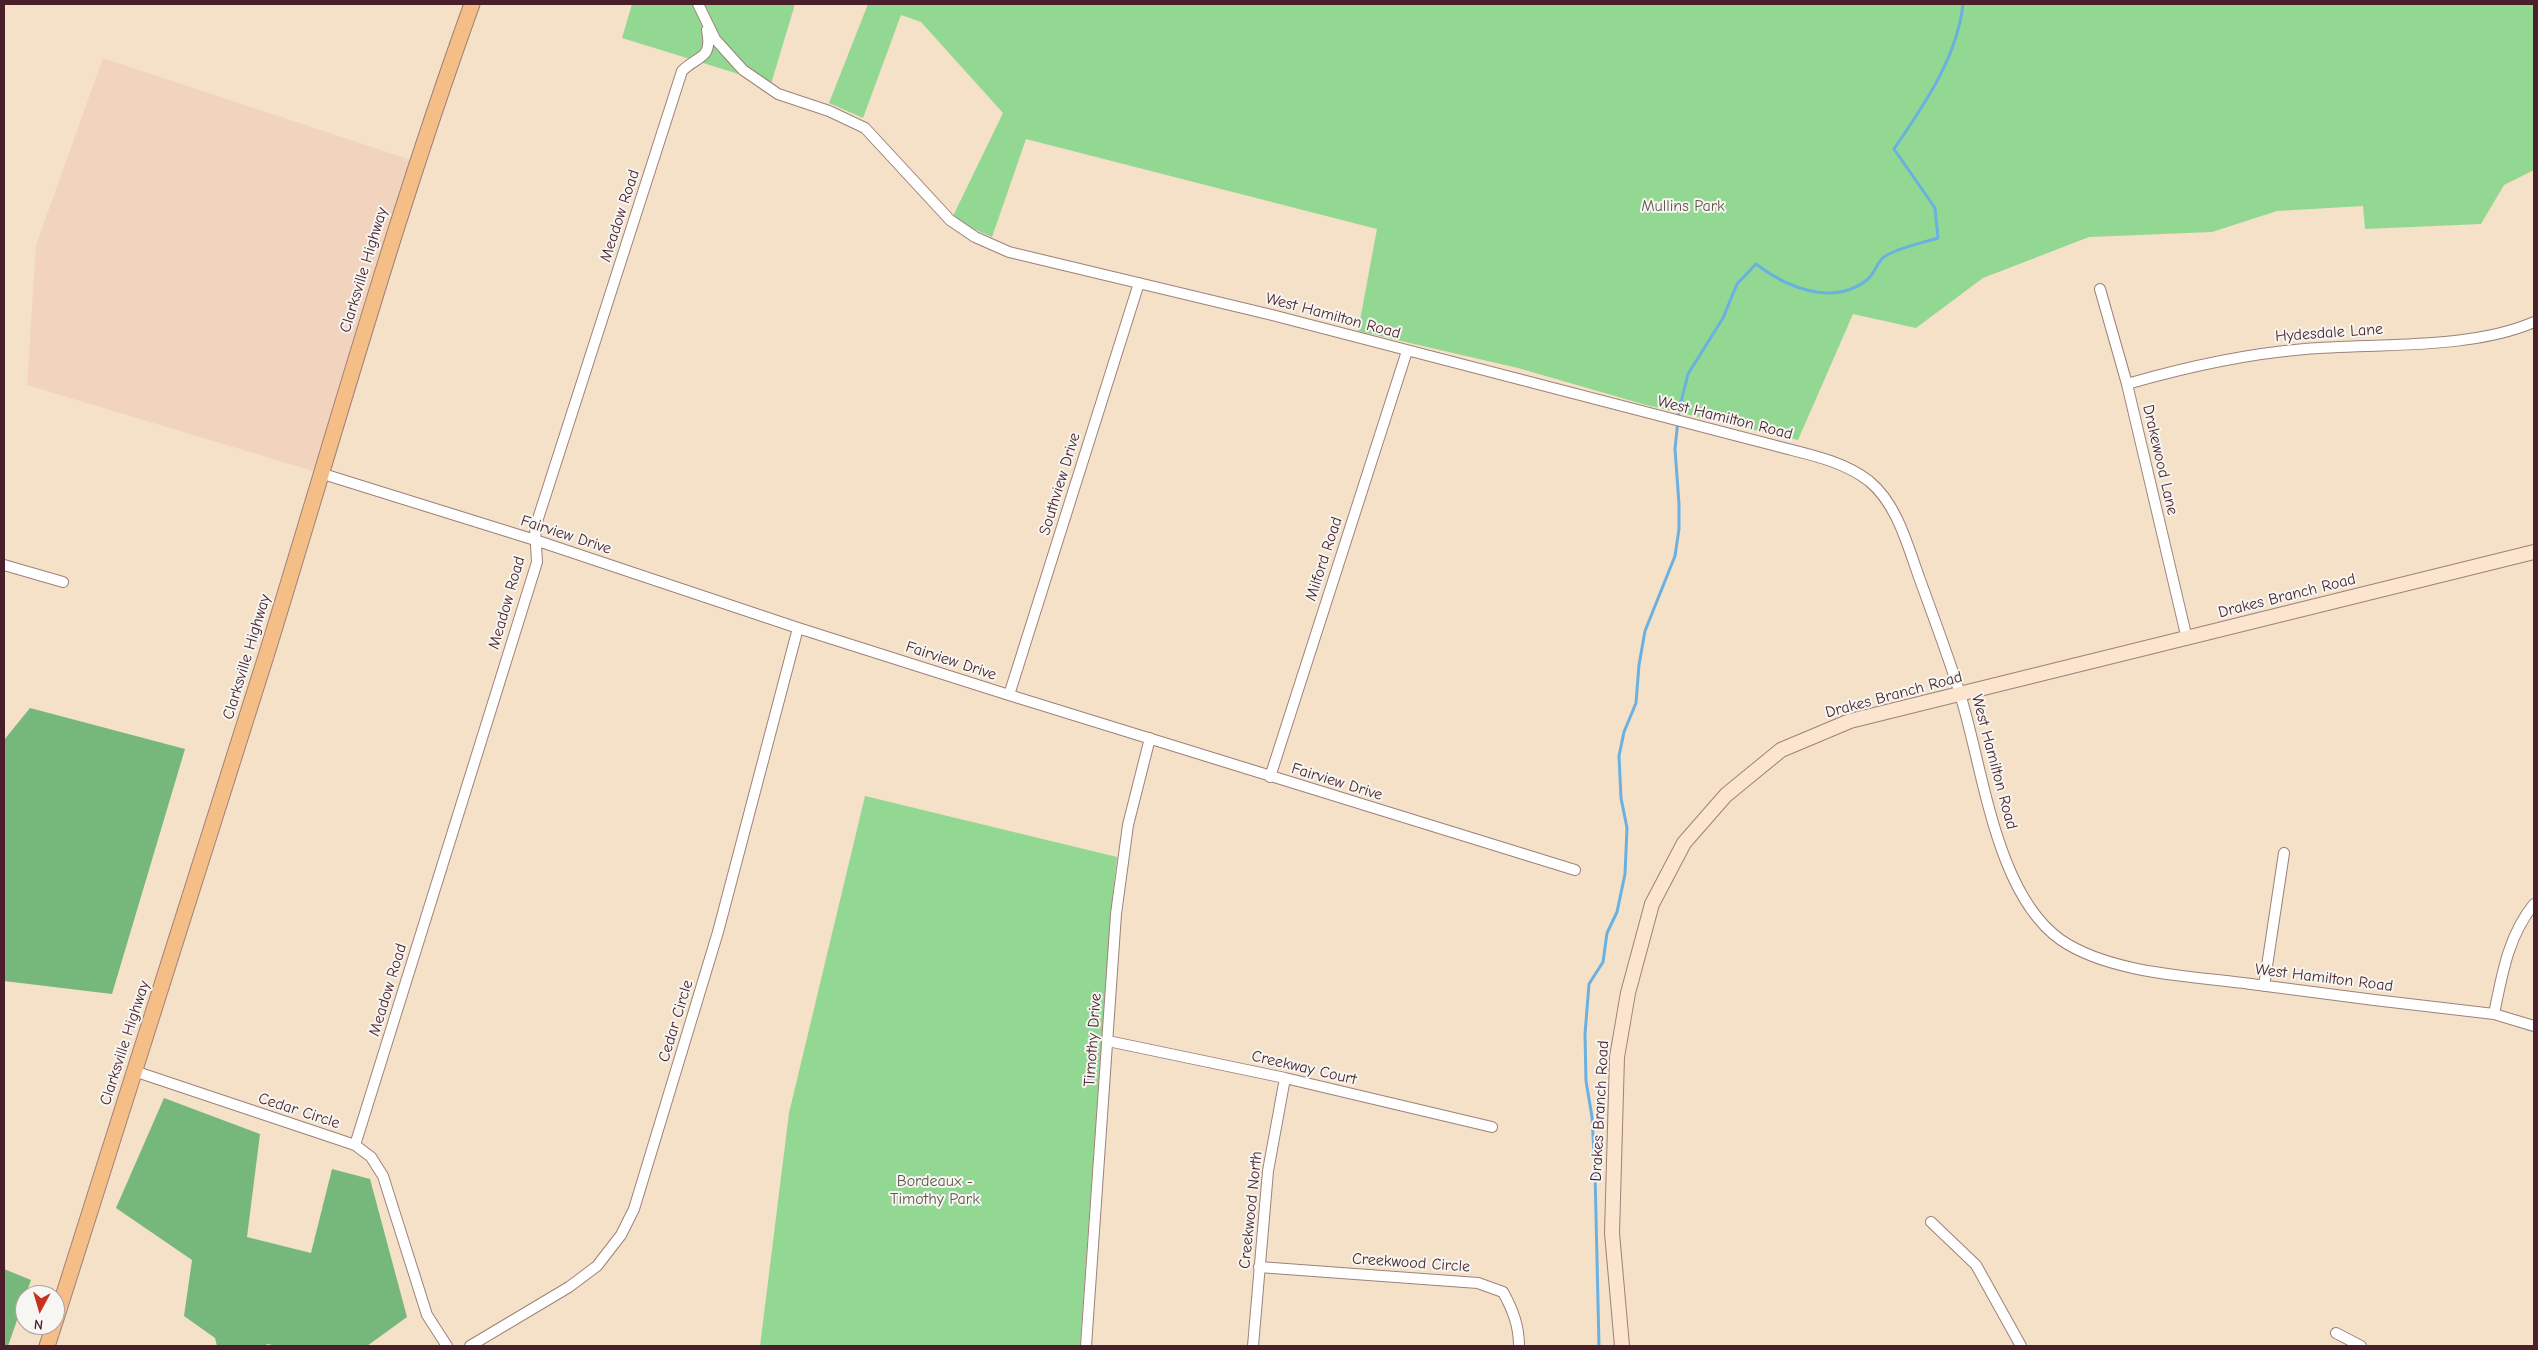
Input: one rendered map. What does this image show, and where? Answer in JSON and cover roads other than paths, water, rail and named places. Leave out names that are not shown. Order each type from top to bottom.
[{"type":"main road","name":"Clarksville Highway","points":[[65,1288],[239,743],[420,150],[472,4]]},
{"type":"street","name":"West Hamilton Road","points":[[698,4],[705,23],[715,39],[743,70],[778,94],[830,111],[865,128],[950,220],[975,237],[1010,252],[1407,351],[1827,460],[1860,474],[1879,490],[1889,503],[1907,543],[1960,695],[2002,851],[2018,888],[2040,921],[2060,940],[2089,955],[2160,972],[2494,1014],[2534,1026]]},
{"type":"street","name":"Meadow Road","points":[[355,1145],[537,562],[535,528],[682,71],[688,65],[703,58],[707,52],[709,43],[705,23]]},
{"type":"street","name":"Southview Drive","points":[[1009,695],[1139,283]]},
{"type":"street","name":"Drakewood Lane","points":[[2100,289],[2127,384],[2187,639]]},
{"type":"street","name":"Hydesdale Lane","points":[[2127,384],[2198,364],[2246,355],[2305,349],[2444,341],[2486,336],[2534,322]]},
{"type":"street","name":"Milford Road","points":[[1270,777],[1407,351]]},
{"type":"street","name":"Fairview Drive","points":[[320,473],[535,540],[798,628],[1009,695],[1575,870]]},
{"type":"street","name":"Drakes Branch Road","points":[[1622,1346],[1612,1232],[1617,1056],[1628,993],[1652,904],[1684,842],[1726,795],[1781,750],[1850,721],[2534,552]]},
{"type":"street","points":[[4,565],[63,582]]},
{"type":"street","name":"Cedar Circle","points":[[470,1346],[569,1287],[597,1266],[621,1235],[634,1209],[718,932],[798,628]]},
{"type":"street","name":"Timothy Drive","points":[[1086,1346],[1116,914],[1128,825],[1150,738]]},
{"type":"street","points":[[2264,986],[2284,854]]},
{"type":"street","points":[[2494,1014],[2505,956],[2523,917],[2534,904]]},
{"type":"street","name":"Creekway Court","points":[[1108,1041],[1285,1078],[1492,1126]]},
{"type":"street","name":"Cedar Circle","points":[[134,1072],[355,1145],[371,1157],[383,1176],[427,1316],[447,1346]]},
{"type":"street","name":"Creekwood North","points":[[1252,1346],[1268,1171],[1285,1078]]},
{"type":"street","points":[[1931,1222],[1976,1265],[2021,1346]]},
{"type":"street","name":"Creekwood Circle","points":[[1259,1267],[1478,1283],[1503,1292],[1513,1310],[1519,1331],[1519,1346]]},
{"type":"street","points":[[2336,1333],[2361,1346]]},
{"type":"waterway","points":[[1599,1346],[1595,1172],[1592,1117],[1586,1081],[1585,1034],[1589,984],[1603,962],[1607,933],[1617,912],[1625,874],[1627,828],[1621,798],[1619,756],[1624,732],[1636,703],[1639,665],[1645,631],[1675,556],[1679,529],[1675,449],[1679,410],[1688,374],[1723,318],[1737,284],[1756,264],[1768,273],[1796,287],[1826,293],[1841,292],[1855,287],[1868,279],[1882,259],[1889,254],[1902,248],[1938,238],[1935,208],[1894,149],[1917,115],[1946,62],[1960,24],[1963,4]]},
{"type":"park label","name":"Mullins Park","points":[[1683,206]]},
{"type":"park label","name":"Bordeaux - Timothy Park","points":[[935,1190]]}]
